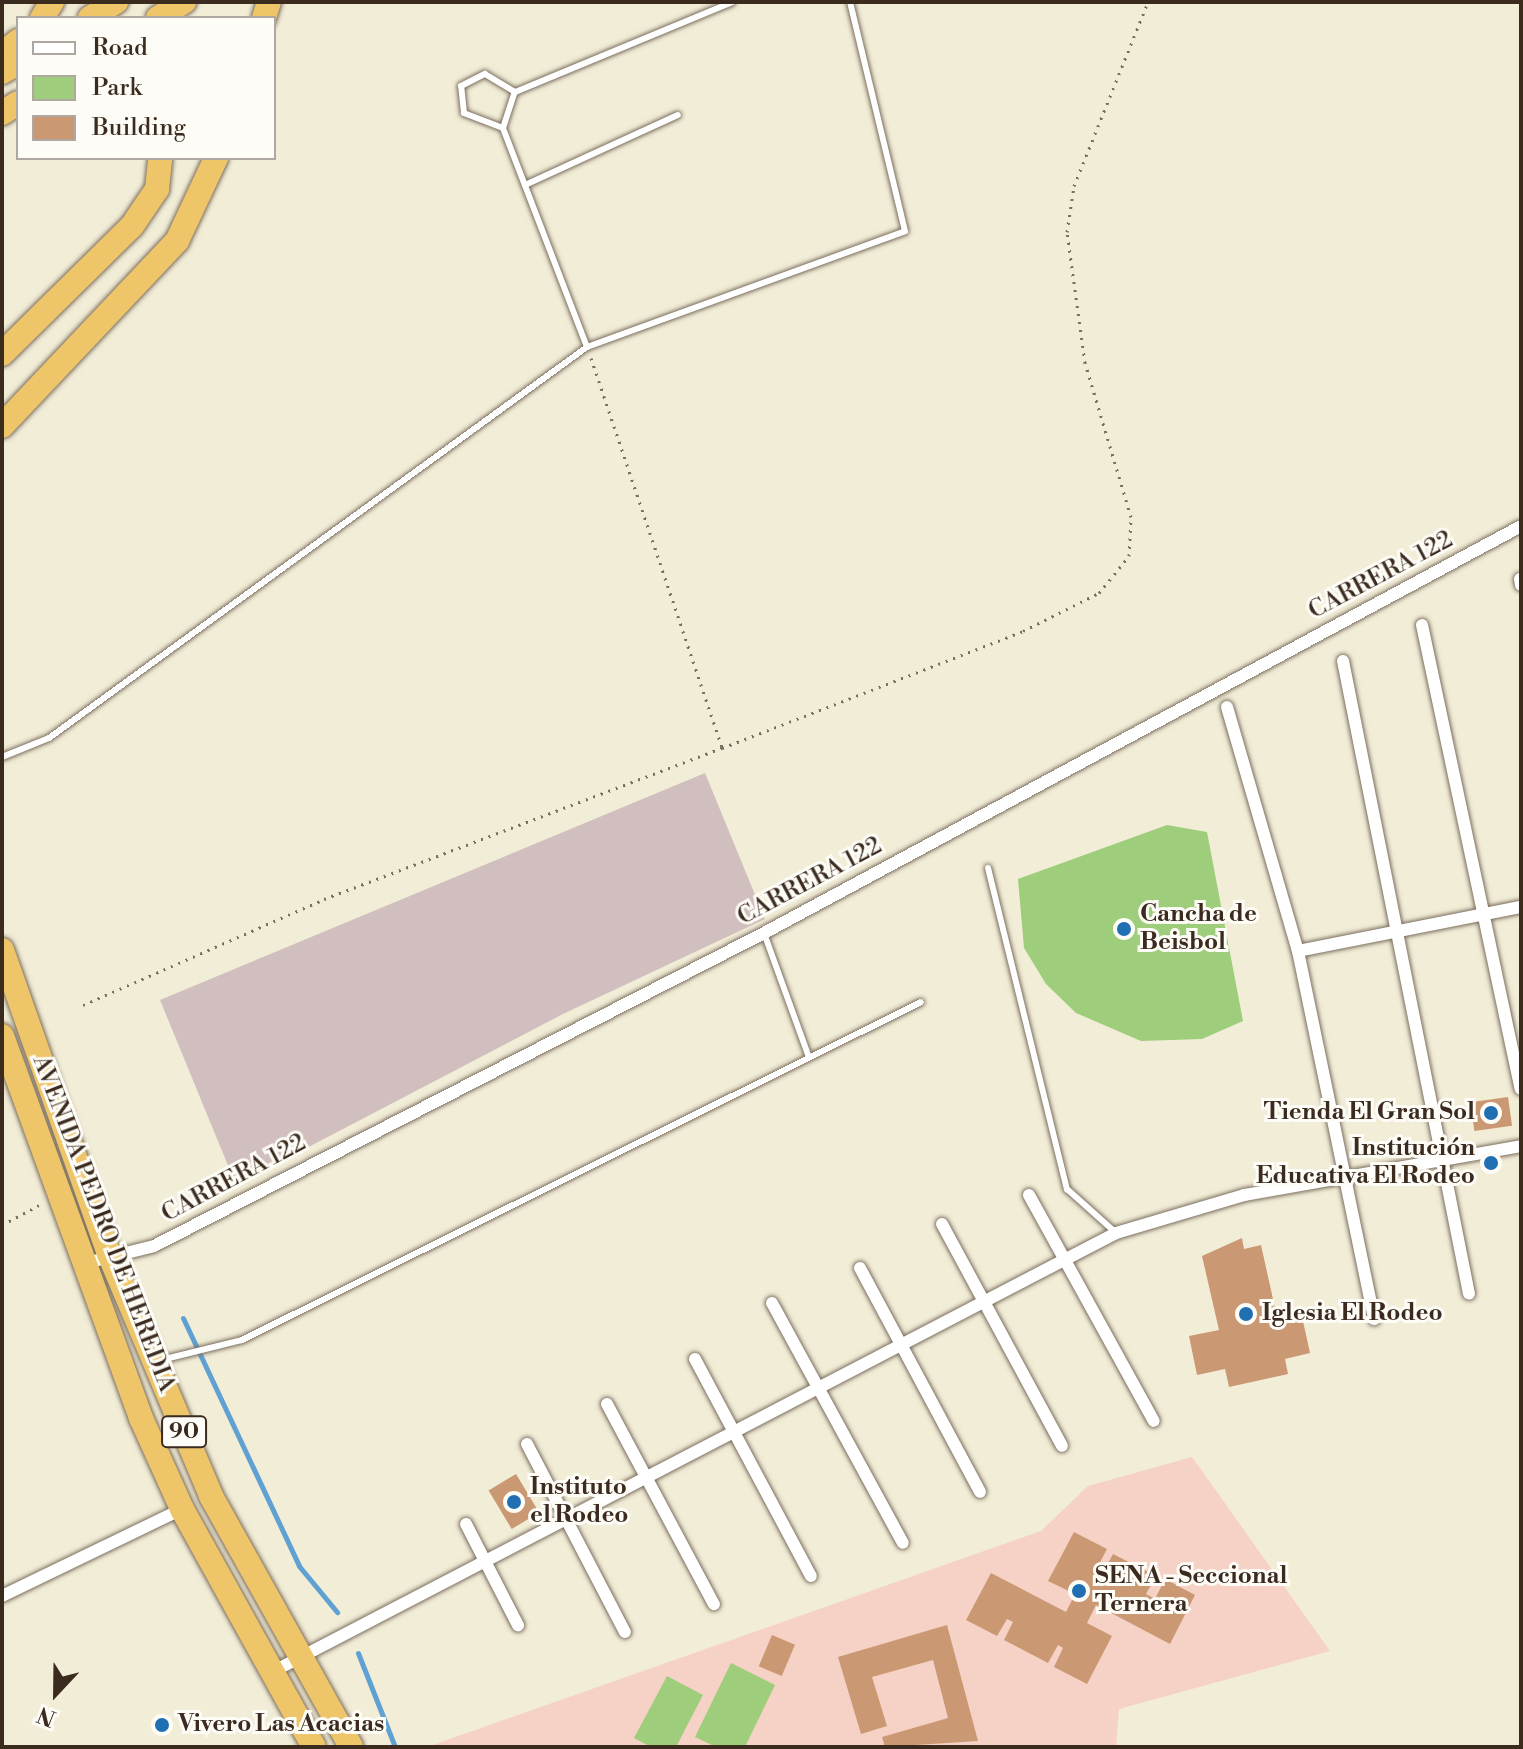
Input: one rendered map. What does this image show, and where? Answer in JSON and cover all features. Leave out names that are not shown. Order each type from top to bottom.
[{"type":"highway","points":[[93,16],[116,2]]},
{"type":"highway","points":[[161,16],[184,2]]},
{"type":"highway","points":[[2,354],[132,226],[157,189],[160,160]]},
{"type":"highway","points":[[2,426],[177,241],[215,160]]},
{"type":"highway","name":"AVENIDA PEDRO DE HEREDIA","points":[[2,950],[109,1254],[211,1496],[303,1656],[351,1747]]},
{"type":"highway","name":"AVENIDA PEDRO DE HEREDIA","points":[[2,1036],[55,1196],[182,1509],[314,1747]]},
{"type":"street","name":"CARRERA 122","points":[[82,1264],[109,1254],[154,1246],[764,933],[1521,526]]},
{"type":"street","points":[[1422,625],[1521,1089]]},
{"type":"street","points":[[1343,661],[1469,1294]]},
{"type":"street","points":[[1227,707],[1298,951],[1374,1319]]},
{"type":"street","points":[[1298,951],[1521,907]]},
{"type":"street","points":[[274,1671],[1116,1233],[1175,1211],[1521,1146]]},
{"type":"street","points":[[1029,1195],[1154,1421]]},
{"type":"street","points":[[942,1224],[1062,1446]]},
{"type":"street","points":[[860,1268],[980,1492]]},
{"type":"street","points":[[772,1303],[903,1543]]},
{"type":"street","points":[[695,1359],[811,1576]]},
{"type":"street","points":[[607,1404],[714,1604]]},
{"type":"street","points":[[527,1444],[625,1632]]},
{"type":"street","points":[[2,1596],[182,1509]]},
{"type":"street","points":[[466,1524],[518,1625]]},
{"type":"lane","points":[[587,347],[503,128],[515,92],[732,2]]},
{"type":"lane","points":[[2,757],[49,738],[587,347],[905,231],[850,2]]},
{"type":"lane","points":[[503,128],[468,117],[459,91],[485,74],[515,92]]},
{"type":"lane","points":[[525,185],[678,115]]},
{"type":"lane","points":[[988,868],[1067,1189],[1116,1233]]},
{"type":"lane","points":[[764,933],[809,1057]]},
{"type":"lane","points":[[154,1362],[242,1340],[921,1002]]},
{"type":"path","points":[[83,1005],[324,899],[1023,631],[1099,593],[1129,556],[1131,517],[1085,363],[1067,232],[1074,186],[1148,2]]},
{"type":"path","points":[[587,347],[720,726],[722,748]]},
{"type":"path","points":[[2,1225],[55,1196]]},
{"type":"shaded area","points":[[705,773],[765,919],[563,1014],[236,1185],[160,1000]]},
{"type":"shaded area","name":"SENA - Seccional Ternera","points":[[1192,1457],[1330,1651],[1119,1709],[1116,1747],[427,1747],[1041,1531],[1088,1486]]},
{"type":"green space","name":"Cancha de Beisbol","points":[[1167,825],[1207,832],[1243,1021],[1202,1039],[1141,1041],[1076,1013],[1046,984],[1024,948],[1018,879]]},
{"type":"green space","points":[[731,1663],[775,1685],[745,1747],[716,1747],[695,1737]]},
{"type":"green space","points":[[667,1676],[703,1695],[676,1747],[651,1747],[634,1738]]},
{"type":"building","name":"Tienda El Gran Sol","points":[[1508,1097],[1512,1126],[1474,1131],[1470,1102]]},
{"type":"building","name":"Iglesia El Rodeo","points":[[1242,1238],[1244,1249],[1261,1245],[1277,1317],[1301,1312],[1310,1353],[1285,1359],[1288,1374],[1229,1387],[1225,1369],[1197,1375],[1189,1336],[1219,1330],[1202,1256]]},
{"type":"building","name":"Instituto el Rodeo","points":[[516,1474],[539,1513],[512,1529],[489,1490]]},
{"type":"building","points":[[1074,1532],[1107,1549],[1097,1568],[1104,1571],[1113,1554],[1156,1576],[1146,1594],[1155,1599],[1165,1579],[1195,1595],[1170,1644],[1096,1605],[1087,1623],[1112,1636],[1087,1684],[1054,1667],[1063,1648],[1058,1645],[1048,1663],[1004,1640],[1013,1622],[1007,1619],[997,1636],[966,1620],[991,1573],[1066,1612],[1075,1594],[1048,1581]]},
{"type":"building","points":[[947,1625],[978,1741],[885,1747],[882,1737],[948,1718],[933,1660],[872,1677],[887,1726],[861,1734],[838,1657]]},
{"type":"building","points":[[772,1635],[795,1645],[782,1676],[759,1666]]},
{"type":"waterway","points":[[183,1318],[299,1566],[337,1612]]},
{"type":"waterway","points":[[358,1653],[395,1747]]},
{"type":"place","name":"Cancha de Beisbol","points":[[1124,929]]},
{"type":"place","name":"Tienda El Gran Sol","points":[[1491,1113]]},
{"type":"place","name":"Institución Educativa El Rodeo","points":[[1491,1163]]},
{"type":"place","name":"Iglesia El Rodeo","points":[[1246,1314]]},
{"type":"place","name":"Instituto el Rodeo","points":[[514,1502]]},
{"type":"place","name":"SENA - Seccional Ternera","points":[[1079,1591]]},
{"type":"place","name":"Vivero Las Acacias","points":[[162,1725]]}]
